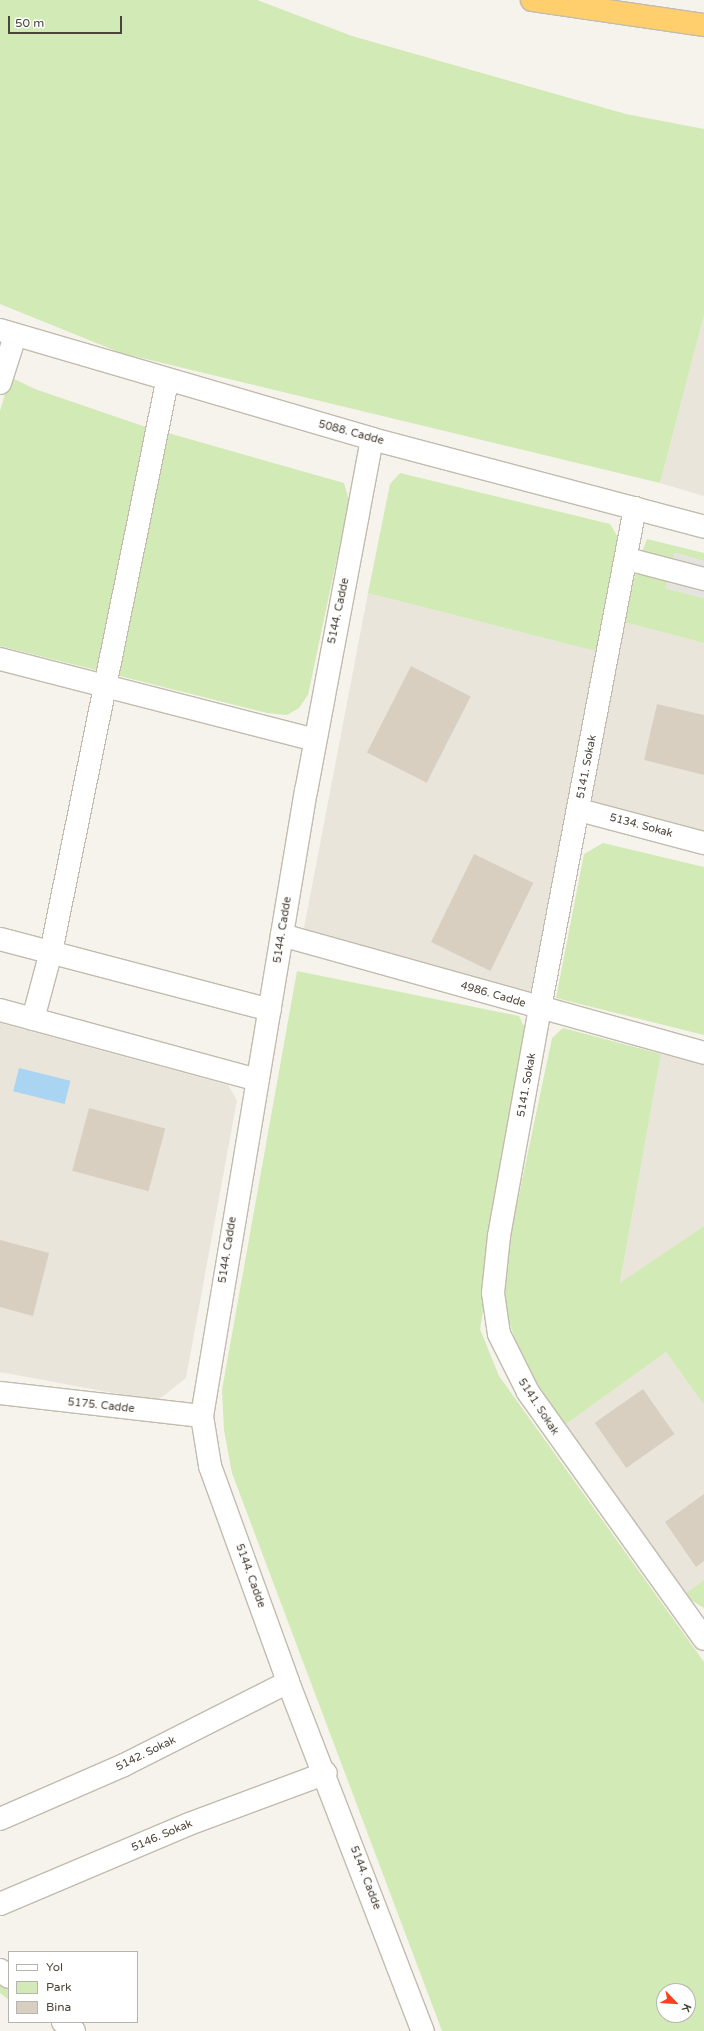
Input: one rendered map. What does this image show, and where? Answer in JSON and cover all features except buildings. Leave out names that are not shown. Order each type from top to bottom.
[{"type":"highway","points":[[532,0],[704,25]]},
{"type":"highway","points":[[623,0],[704,21]]},
{"type":"street","name":"5088. Cadde","points":[[8,333],[167,382],[372,439],[704,527]]},
{"type":"street","points":[[0,383],[8,333]]},
{"type":"street","points":[[34,1019],[51,952],[103,684],[167,382]]},
{"type":"street","name":"5144. Cadde","points":[[372,439],[315,740],[202,1416],[210,1466],[288,1682],[326,1772],[418,2029]]},
{"type":"street","name":"5141. Sokak","points":[[635,508],[627,559],[540,1008],[499,1236],[493,1293],[499,1334],[512,1366],[552,1430],[694,1615]]},
{"type":"street","points":[[627,559],[704,579]]},
{"type":"street","points":[[0,659],[103,684],[315,740]]},
{"type":"street","name":"5134. Sokak","points":[[579,810],[704,843]]},
{"type":"street","name":"4986. Cadde","points":[[282,935],[704,1053]]},
{"type":"street","points":[[0,939],[270,1010]]},
{"type":"street","points":[[0,1010],[257,1080]]},
{"type":"street","name":"5175. Cadde","points":[[0,1393],[202,1416]]},
{"type":"street","points":[[694,1615],[704,1639]]},
{"type":"street","name":"5142. Sokak","points":[[0,1819],[124,1765],[288,1682]]},
{"type":"street","name":"5146. Sokak","points":[[0,1904],[189,1824],[326,1772]]},
{"type":"street","points":[[0,1970],[8,1976]]},
{"type":"street","points":[[65,2023],[74,2031]]},
{"type":"shaded area","points":[[704,315],[704,496],[660,483]]},
{"type":"shaded area","points":[[675,553],[704,561],[704,598],[666,588]]},
{"type":"shaded area","points":[[368,593],[603,653],[539,983],[529,993],[315,937],[304,928]]},
{"type":"shaded area","points":[[624,622],[704,643],[704,835],[596,809],[589,799]]},
{"type":"shaded area","points":[[0,1023],[228,1085],[237,1100],[186,1378],[157,1401],[0,1372]]},
{"type":"shaded area","points":[[661,1054],[704,1063],[704,1226],[620,1284]]},
{"type":"shaded area","points":[[666,1352],[704,1405],[704,1580],[683,1595],[562,1427]]},
{"type":"green space","points":[[0,0],[257,0],[352,36],[626,114],[704,129],[704,315],[660,483],[121,353],[0,304]]},
{"type":"green space","points":[[10,377],[35,389],[140,425],[344,483],[349,501],[308,695],[299,708],[287,715],[267,713],[0,646],[0,411]]},
{"type":"green space","points":[[400,473],[610,524],[624,547],[603,653],[368,593],[390,484]]},
{"type":"green space","points":[[647,539],[704,553],[704,561],[675,553],[672,563],[642,552]]},
{"type":"green space","points":[[642,571],[669,578],[666,588],[704,598],[704,643],[624,622],[635,575]]},
{"type":"green space","points":[[603,843],[704,867],[704,1035],[556,998],[584,854]]},
{"type":"green space","points":[[297,971],[519,1016],[528,1035],[480,1329],[499,1376],[704,1662],[704,2031],[442,2031],[232,1473],[224,1430],[222,1390]]},
{"type":"green space","points":[[563,1028],[661,1054],[620,1283],[704,1226],[704,1405],[666,1352],[562,1427],[526,1370],[507,1316],[504,1266],[552,1038]]},
{"type":"green space","points":[[704,1580],[704,1608],[683,1595]]},
{"type":"green space","points":[[0,1979],[8,1986],[8,1999],[0,1993]]},
{"type":"water","points":[[19,1068],[70,1081],[65,1104],[13,1091]]}]
